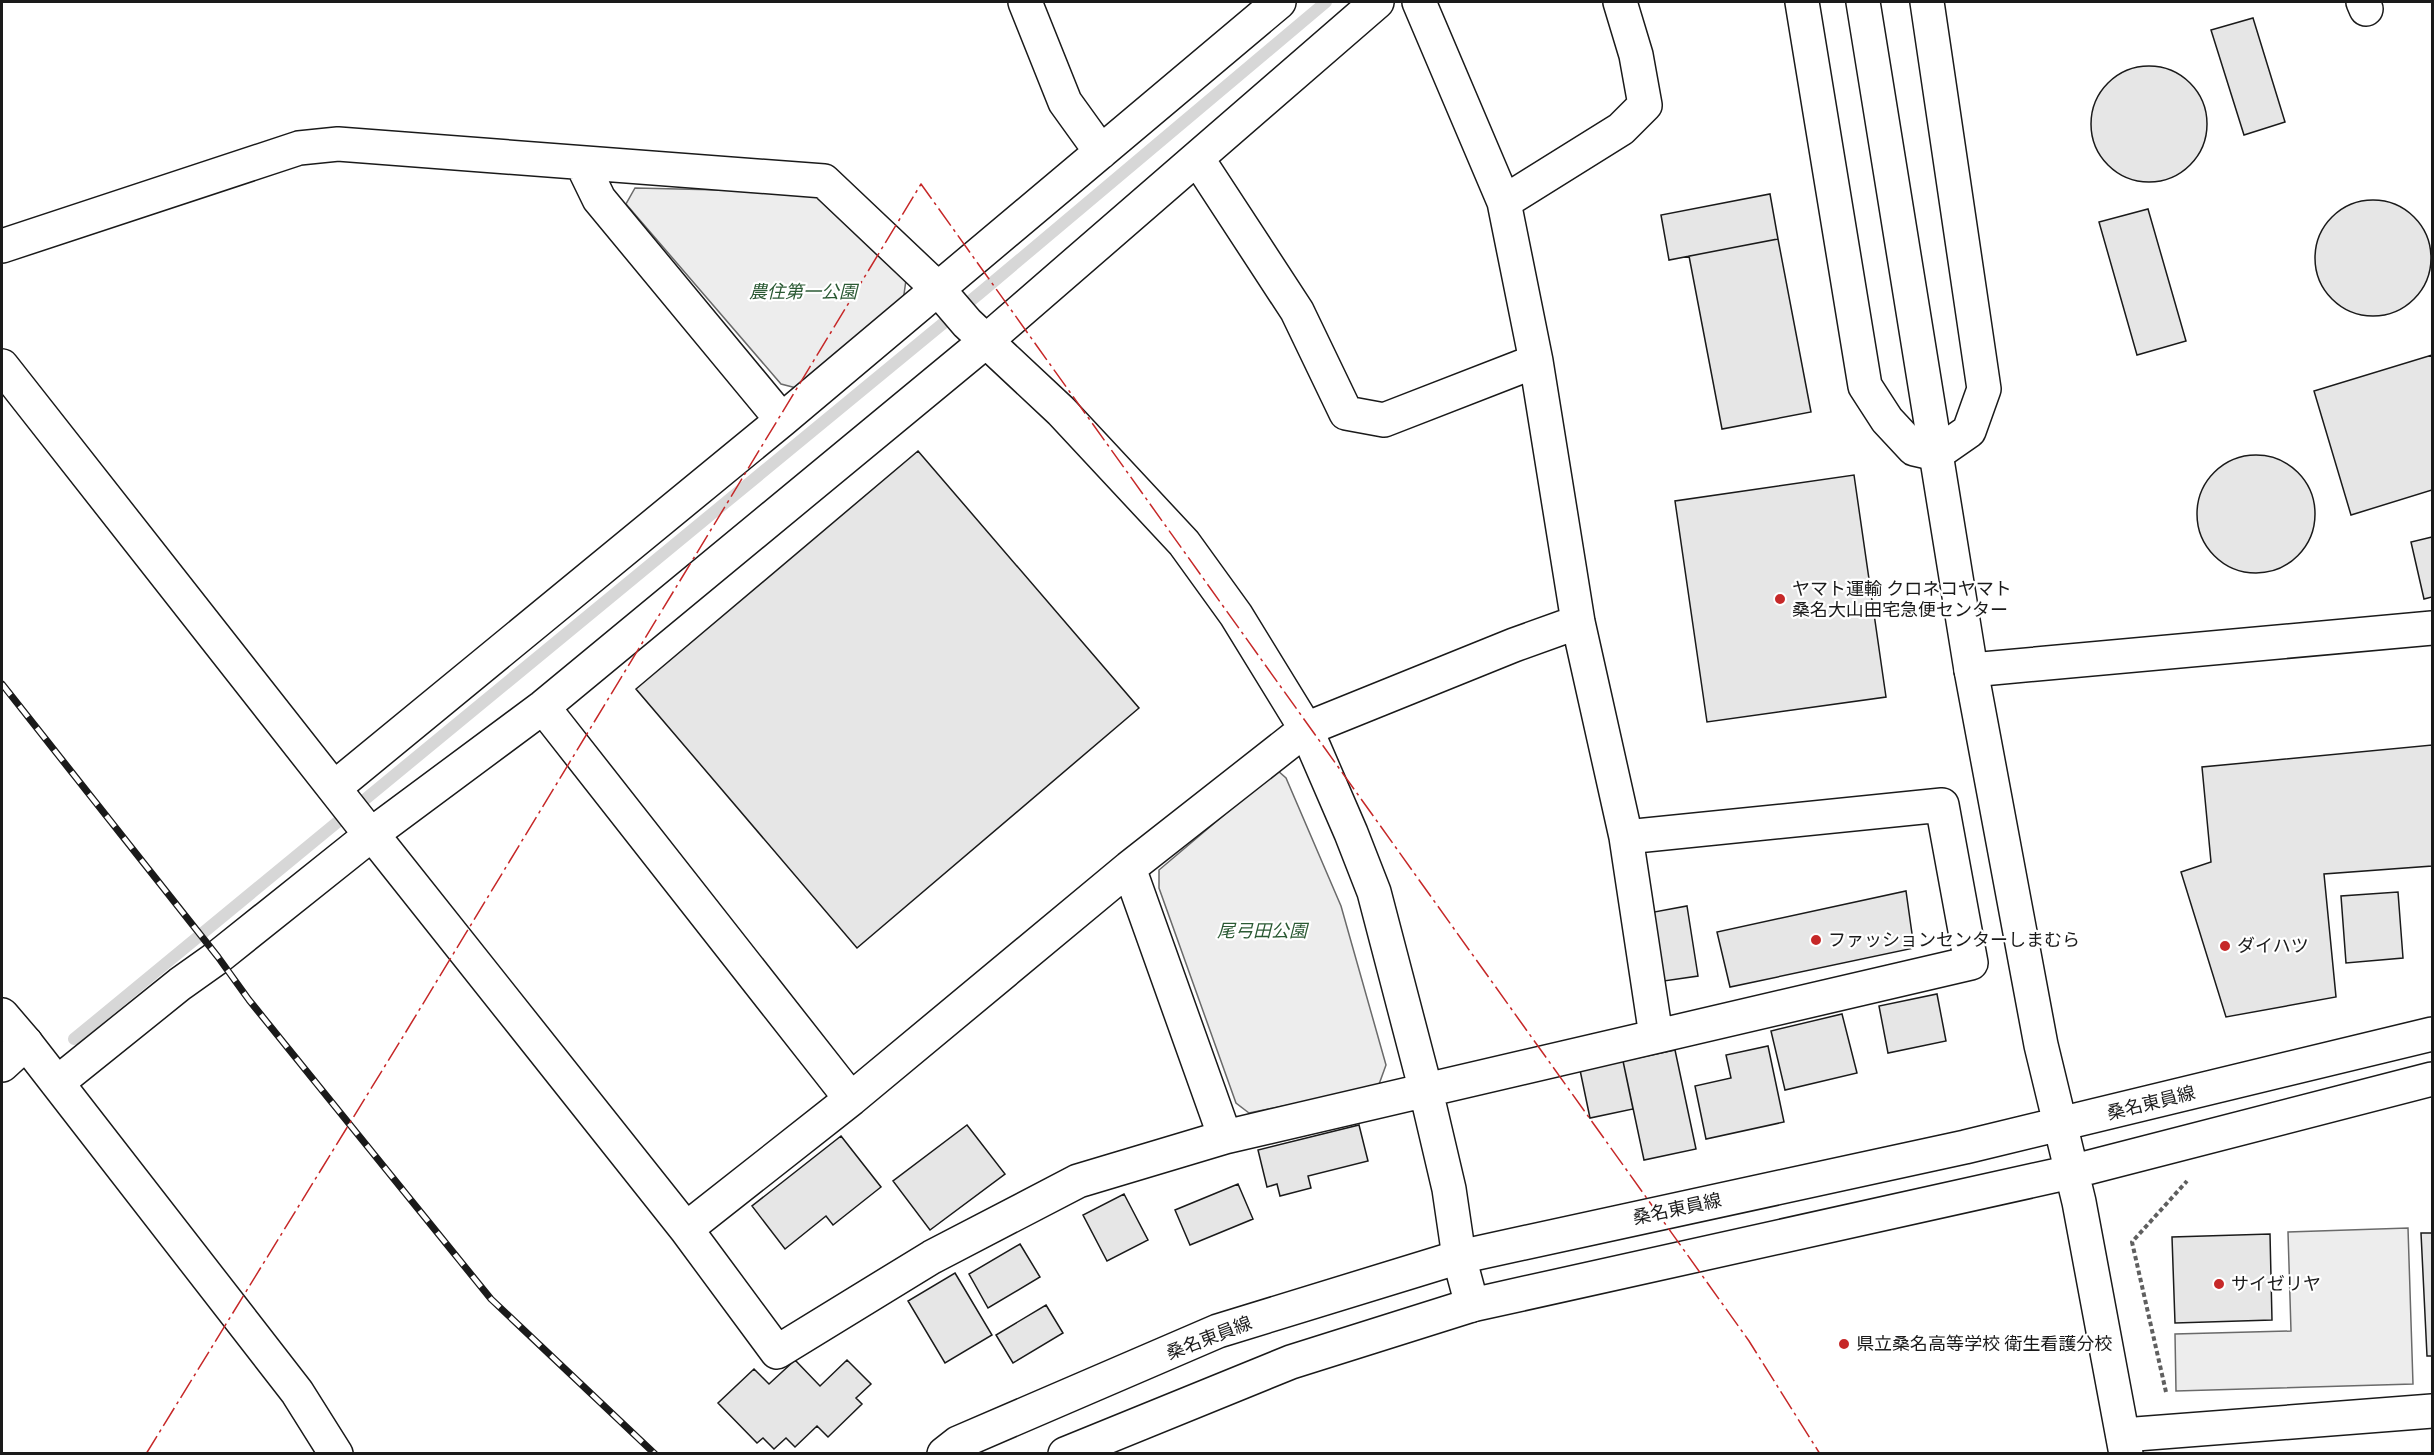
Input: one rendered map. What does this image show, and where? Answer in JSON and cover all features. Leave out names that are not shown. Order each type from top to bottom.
[{"type":"street","points":[[1025,2],[1065,102],[1101,152]]},
{"type":"street","points":[[57,1083],[180,984],[218,957],[367,829],[543,707],[959,313],[1101,152],[1279,2]]},
{"type":"street","points":[[337,791],[782,420],[959,313],[1197,158],[1377,2]]},
{"type":"street","points":[[1419,2],[1504,202],[1536,361],[1578,622],[1626,837],[1656,1036]]},
{"type":"street","points":[[1504,202],[1621,129],[1645,105],[1636,55],[1620,2]]},
{"type":"street","points":[[1802,2],[1865,386],[1887,420],[1914,449],[1936,454],[1969,431],[1984,389],[1926,2]]},
{"type":"street","points":[[1863,2],[1971,670],[2041,1045],[2062,1124],[2079,1202],[2124,1444],[2433,1411]]},
{"type":"street","points":[[2,246],[299,148],[338,144],[824,181],[1061,411],[1185,543],[1236,615],[1306,729],[1352,833],[1374,892],[1426,1091],[1449,1189],[1459,1257],[1472,1305]]},
{"type":"street","points":[[1197,158],[1297,311],[1346,413],[1384,420],[1536,361]]},
{"type":"street","points":[[582,164],[599,199],[782,420]]},
{"type":"street","points":[[2,366],[686,1229],[777,1352],[932,1257],[1078,1181],[1225,1137],[1971,963],[1942,805],[1626,837]]},
{"type":"street","points":[[686,1229],[851,1099],[1129,868],[1306,729],[1514,645],[1578,622]]},
{"type":"street","points":[[1971,670],[2433,627]]},
{"type":"street","points":[[543,707],[851,1099]]},
{"type":"street","points":[[1129,868],[1225,1137]]},
{"type":"street","points":[[2,1015],[26,1042],[297,1392],[336,1454]]},
{"type":"street","name":"桑名東員線","points":[[945,1454],[958,1443],[1218,1331],[1459,1257],[2062,1124],[2433,1034]]},
{"type":"street","points":[[2,1065],[26,1042]]},
{"type":"street","points":[[1065,1454],[1291,1362],[1472,1305],[2071,1172],[2433,1079]]},
{"type":"path","points":[[2166,1392],[2132,1242],[2193,1175]]},
{"type":"shaded area","name":"農住第一公園","points":[[635,188],[811,192],[906,280],[902,308],[808,391],[781,384],[626,204]]},
{"type":"shaded area","name":"尾弓田公園","points":[[1277,770],[1286,778],[1341,906],[1386,1065],[1378,1087],[1249,1113],[1236,1103],[1159,888],[1159,870]]},
{"type":"shaded area","points":[[2408,1228],[2413,1384],[2176,1391],[2175,1334],[2291,1331],[2288,1232]]},
{"type":"building","points":[[2253,18],[2285,122],[2244,135],[2211,30]]},
{"type":"building","points":[[2149,66],[2171,70],[2190,83],[2203,102],[2207,124],[2203,146],[2190,165],[2171,178],[2149,182],[2127,178],[2108,165],[2095,146],[2091,124],[2095,102],[2108,83],[2127,70]]},
{"type":"building","points":[[1770,194],[1778,239],[1669,260],[1661,215]]},
{"type":"building","points":[[2373,200],[2395,204],[2414,217],[2427,236],[2431,258],[2427,280],[2414,299],[2395,312],[2373,316],[2351,312],[2332,299],[2319,280],[2315,258],[2319,236],[2332,217],[2351,204]]},
{"type":"building","points":[[2148,209],[2186,341],[2137,355],[2099,222]]},
{"type":"building","points":[[1778,239],[1811,412],[1722,429],[1689,256]]},
{"type":"building","points":[[2432,355],[2432,490],[2351,515],[2314,391]]},
{"type":"building","points":[[918,451],[1139,708],[857,948],[636,689]]},
{"type":"building","points":[[2256,455],[2279,460],[2298,472],[2310,491],[2315,514],[2310,537],[2298,556],[2279,568],[2256,573],[2233,568],[2214,556],[2202,537],[2197,514],[2202,491],[2214,472],[2233,460]]},
{"type":"building","name":"ヤマト運輸 クロネコヤマト 桑名大山田宅急便センター","points":[[1854,475],[1886,697],[1707,722],[1675,501]]},
{"type":"building","points":[[2432,537],[2432,597],[2424,599],[2411,542]]},
{"type":"building","points":[[2432,745],[2432,866],[2324,874],[2336,997],[2226,1017],[2181,872],[2211,862],[2202,767]]},
{"type":"building","name":"ファッションセンターしまむら","points":[[1906,891],[1914,948],[1730,987],[1717,932]]},
{"type":"building","points":[[2398,892],[2403,958],[2346,963],[2341,896]]},
{"type":"building","points":[[1687,906],[1698,976],[1664,981],[1654,912]]},
{"type":"building","points":[[1937,994],[1946,1041],[1888,1053],[1879,1006]]},
{"type":"building","points":[[1842,1014],[1857,1073],[1785,1090],[1771,1031]]},
{"type":"building","points":[[1768,1046],[1784,1122],[1706,1139],[1695,1086],[1731,1078],[1726,1055]]},
{"type":"building","points":[[1675,1050],[1696,1149],[1644,1160],[1623,1061]]},
{"type":"building","points":[[1623,1061],[1633,1109],[1590,1118],[1580,1070]]},
{"type":"building","points":[[967,1125],[1005,1174],[930,1230],[893,1181]]},
{"type":"building","points":[[1359,1125],[1368,1161],[1308,1176],[1311,1188],[1280,1196],[1277,1184],[1267,1187],[1258,1150]]},
{"type":"building","points":[[841,1136],[881,1187],[833,1225],[826,1216],[785,1249],[752,1206]]},
{"type":"building","points":[[1238,1184],[1253,1219],[1190,1245],[1175,1210]]},
{"type":"building","points":[[1124,1194],[1148,1240],[1107,1261],[1083,1215]]},
{"type":"building","points":[[2421,1233],[2432,1233],[2432,1356],[2427,1356]]},
{"type":"building","points":[[2270,1234],[2272,1320],[2175,1323],[2172,1237]]},
{"type":"building","points":[[1020,1244],[1040,1277],[988,1308],[969,1274]]},
{"type":"building","points":[[955,1273],[992,1335],[945,1363],[908,1301]]},
{"type":"building","points":[[1046,1305],[1063,1333],[1013,1363],[996,1335]]},
{"type":"building","points":[[795,1360],[820,1386],[847,1360],[871,1384],[856,1398],[862,1404],[828,1437],[817,1426],[795,1447],[786,1438],[774,1449],[763,1438],[757,1443],[718,1403],[754,1369],[769,1384]]},
{"type":"waterway","points":[[74,1039],[980,293],[1326,2]]},
{"type":"railway","points":[[2,684],[218,957],[249,1000],[491,1299],[655,1454]]},
{"type":"power","points":[[146,1454],[404,1035],[921,184],[1749,1341],[1820,1454]]},
{"type":"place","name":"ヤマト運輸 クロネコヤマト 桑名大山田宅急便センター","points":[[1780,599]]},
{"type":"place","name":"ファッションセンターしまむら","points":[[1816,940]]},
{"type":"place","name":"ダイハツ","points":[[2225,946]]},
{"type":"place","name":"サイゼリヤ","points":[[2219,1284]]},
{"type":"place","name":"県立桑名高等学校 衛生看護分校","points":[[1844,1344]]}]
